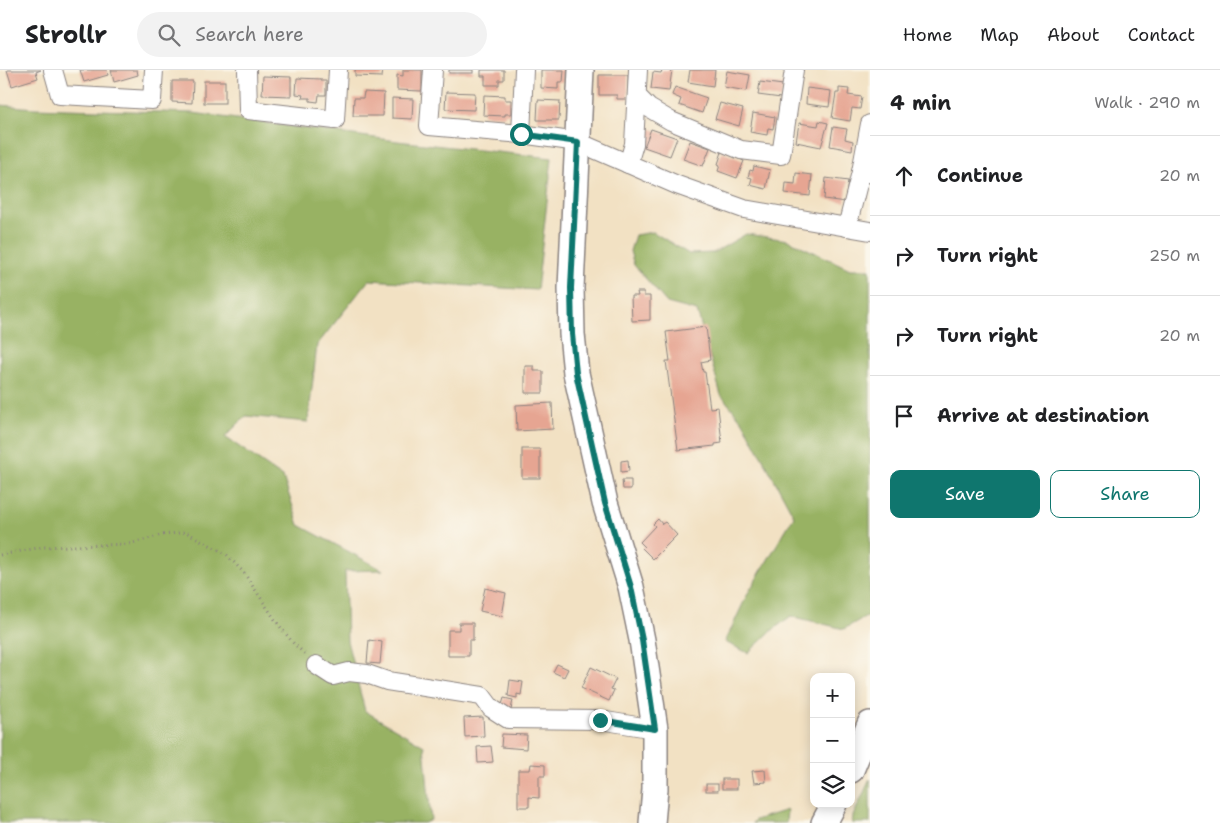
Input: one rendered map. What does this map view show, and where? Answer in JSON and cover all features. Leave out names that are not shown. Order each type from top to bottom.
[{"type":"street","points":[[54,70],[60,95],[152,100],[154,70]]},
{"type":"street","points":[[247,70],[248,110],[335,120],[338,70]]},
{"type":"street","points":[[433,70],[429,126],[521,134],[578,142],[677,185],[744,209],[870,230]]},
{"type":"street","points":[[521,134],[524,70]]},
{"type":"street","points":[[581,70],[571,288],[572,334],[576,373],[605,503],[631,587],[642,640],[655,729],[655,789],[652,823]]},
{"type":"street","points":[[628,164],[634,144],[638,70]]},
{"type":"street","points":[[637,96],[649,108],[671,121],[741,150],[780,155],[794,70]]},
{"type":"street","points":[[847,227],[866,172],[870,124]]},
{"type":"street","points":[[316,665],[333,676],[349,672],[367,674],[387,680],[482,696],[491,708],[508,719],[600,720],[655,729]]},
{"type":"street","points":[[854,763],[870,724]]},
{"type":"street","points":[[824,823],[832,808]]},
{"type":"path","points":[[0,555],[43,547],[129,544],[162,535],[186,532],[226,554],[244,573],[294,644],[316,665]]},
{"type":"green space","points":[[0,105],[34,108],[193,113],[397,141],[552,158],[537,290],[369,280],[317,345],[308,422],[246,416],[225,437],[283,477],[299,525],[383,570],[345,571],[347,641],[365,711],[424,746],[431,820],[424,823],[0,823]]},
{"type":"green space","points":[[653,232],[689,254],[713,253],[746,234],[788,240],[850,269],[870,269],[870,614],[844,629],[791,616],[770,632],[748,653],[725,642],[748,593],[794,516],[743,422],[721,395],[697,311],[667,303],[634,265],[630,251],[635,235]]},
{"type":"green space","points":[[870,779],[870,823],[852,823],[853,816]]},
{"type":"green space","points":[[787,810],[786,823],[752,823],[755,820]]},
{"type":"building","points":[[7,70],[41,70],[36,72],[38,78],[12,86]]},
{"type":"building","points":[[80,70],[107,70],[108,75],[84,82]]},
{"type":"building","points":[[111,70],[137,70],[138,75],[114,82]]},
{"type":"building","points":[[355,70],[383,70],[382,77],[355,76]]},
{"type":"building","points":[[403,70],[422,70],[422,91],[397,90],[397,75],[403,76]]},
{"type":"building","points":[[449,70],[473,70],[473,73],[449,73]]},
{"type":"building","points":[[481,70],[504,70],[504,80],[499,80],[499,85],[485,85],[485,76],[481,76]]},
{"type":"building","points":[[541,70],[564,70],[563,82],[558,82],[558,89],[541,88]]},
{"type":"building","points":[[662,70],[672,70],[669,91],[651,89],[653,72],[661,73]]},
{"type":"building","points":[[690,70],[715,70],[713,86],[688,82]]},
{"type":"building","points":[[727,71],[750,75],[747,91],[724,87]]},
{"type":"building","points":[[599,75],[628,75],[628,99],[617,99],[617,95],[599,95]]},
{"type":"building","points":[[263,76],[291,77],[291,96],[262,95]]},
{"type":"building","points":[[297,78],[326,81],[326,95],[319,95],[318,102],[310,101],[310,98],[302,98],[303,95],[296,94]]},
{"type":"building","points":[[172,81],[193,81],[192,103],[172,102]]},
{"type":"building","points":[[204,81],[225,81],[225,103],[204,103]]},
{"type":"building","points":[[760,82],[783,85],[781,98],[758,95]]},
{"type":"building","points":[[675,87],[707,98],[702,113],[679,105],[681,99],[672,95]]},
{"type":"building","points":[[807,88],[831,91],[829,107],[806,104]]},
{"type":"building","points":[[839,88],[849,89],[848,95],[862,97],[860,109],[852,108],[850,121],[832,118],[836,93],[839,93]]},
{"type":"building","points":[[364,92],[384,93],[383,116],[353,116],[354,98],[363,98]]},
{"type":"building","points":[[446,92],[475,93],[474,110],[445,109]]},
{"type":"building","points":[[484,95],[505,96],[505,100],[511,100],[511,114],[505,114],[505,116],[483,115]]},
{"type":"building","points":[[392,98],[413,99],[412,119],[392,118]]},
{"type":"building","points":[[538,100],[560,101],[559,120],[537,120]]},
{"type":"building","points":[[720,103],[743,109],[739,126],[715,119]]},
{"type":"building","points":[[753,113],[775,117],[773,129],[768,128],[767,135],[750,132]]},
{"type":"building","points":[[819,121],[828,123],[821,147],[796,142],[799,123],[818,126]]},
{"type":"building","points":[[833,127],[847,129],[845,139],[853,141],[852,150],[830,146]]},
{"type":"building","points":[[651,129],[677,138],[670,156],[644,147]]},
{"type":"building","points":[[690,141],[710,148],[703,166],[683,159]]},
{"type":"building","points":[[722,152],[744,161],[737,178],[718,171]]},
{"type":"building","points":[[754,166],[770,170],[766,189],[750,185],[752,178],[748,177],[750,170],[753,171]]},
{"type":"building","points":[[796,173],[812,175],[810,196],[785,193],[786,183],[795,184]]},
{"type":"building","points":[[826,178],[848,181],[845,202],[824,199]]},
{"type":"building","points":[[637,292],[644,292],[644,296],[650,296],[650,320],[632,321],[631,296],[638,296]]},
{"type":"building","points":[[706,327],[710,360],[701,362],[703,372],[705,372],[710,408],[718,407],[722,443],[715,444],[715,446],[678,450],[666,361],[670,361],[666,332]]},
{"type":"building","points":[[525,366],[534,366],[534,371],[543,371],[543,393],[525,393]]},
{"type":"building","points":[[552,403],[553,429],[517,431],[516,405]]},
{"type":"building","points":[[522,449],[540,449],[540,478],[522,478]]},
{"type":"building","points":[[628,460],[629,471],[621,472],[621,461]]},
{"type":"building","points":[[622,480],[631,480],[631,489],[623,489]]},
{"type":"building","points":[[658,519],[662,524],[665,522],[677,535],[653,559],[642,548],[644,546],[640,542],[655,526],[653,524]]},
{"type":"building","points":[[485,588],[506,593],[502,616],[480,611]]},
{"type":"building","points":[[459,623],[473,623],[473,640],[469,640],[469,656],[448,656],[448,630],[459,630]]},
{"type":"building","points":[[369,640],[382,642],[380,664],[367,663]]},
{"type":"building","points":[[557,664],[568,669],[564,677],[553,672]]},
{"type":"building","points":[[591,667],[616,679],[611,689],[614,690],[609,701],[581,688]]},
{"type":"building","points":[[510,680],[523,682],[521,695],[517,694],[517,698],[508,696]]},
{"type":"building","points":[[504,698],[513,700],[511,710],[501,708]]},
{"type":"building","points":[[483,717],[484,736],[465,737],[464,718]]},
{"type":"building","points":[[502,734],[527,735],[526,749],[501,747]]},
{"type":"building","points":[[491,746],[493,762],[478,763],[477,747]]},
{"type":"building","points":[[531,764],[545,765],[545,776],[539,776],[539,798],[529,797],[529,807],[518,807],[518,770],[530,770]]},
{"type":"building","points":[[765,770],[766,782],[754,783],[752,771]]},
{"type":"building","points":[[722,779],[737,779],[737,789],[722,789]]},
{"type":"building","points":[[706,784],[718,784],[718,791],[706,791]]},
{"type":"route","points":[[521,134],[578,142],[571,288],[572,334],[576,373],[605,503],[631,587],[642,640],[655,729],[600,720]]}]
